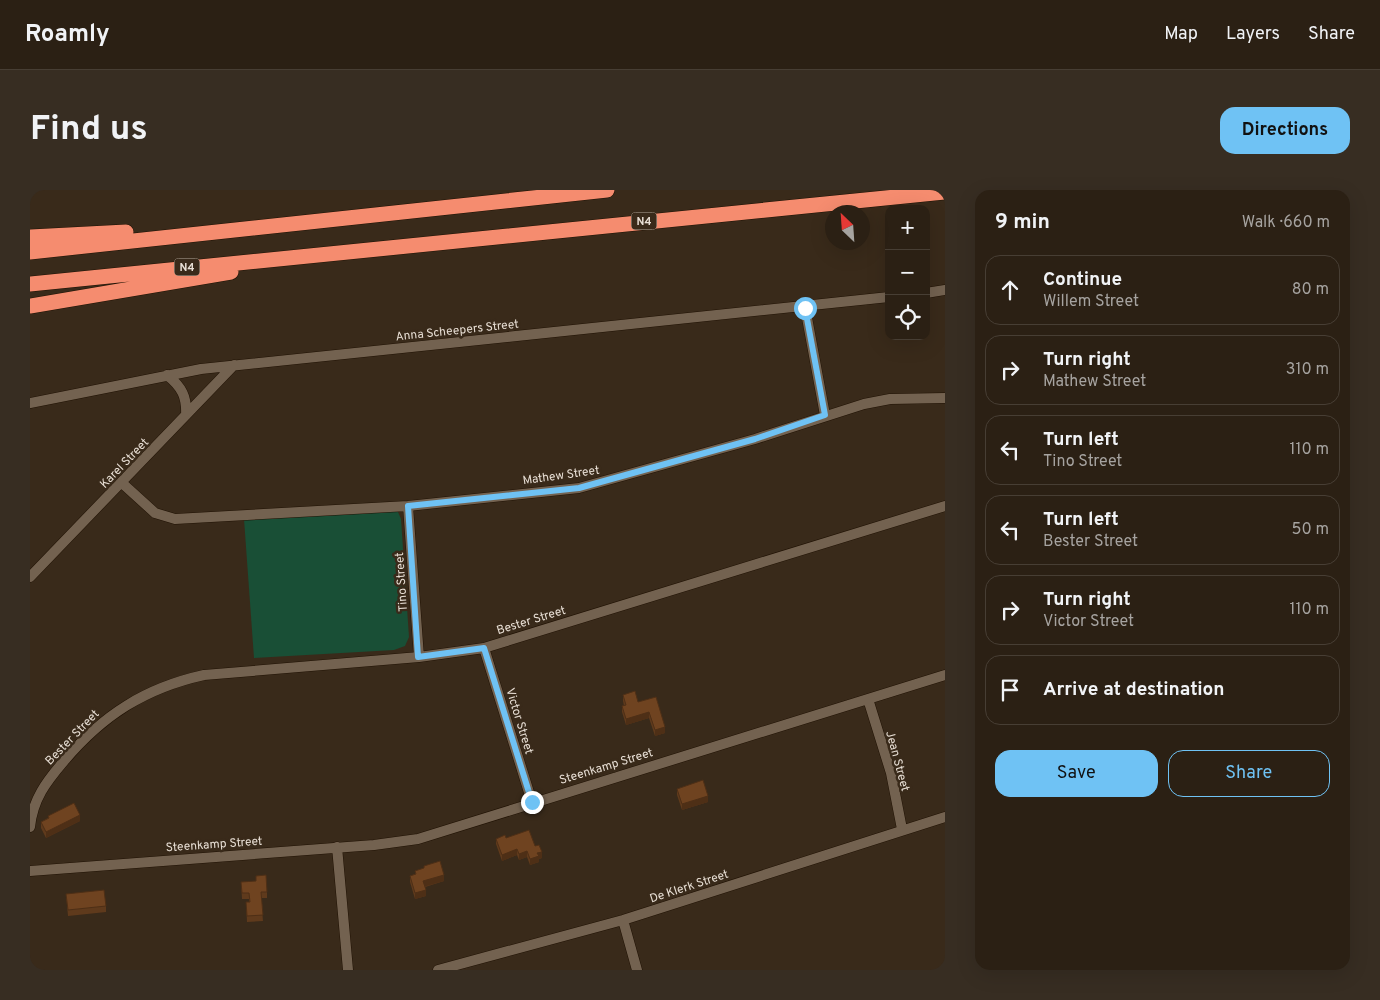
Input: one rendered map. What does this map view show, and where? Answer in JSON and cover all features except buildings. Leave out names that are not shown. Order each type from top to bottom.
[{"type":"highway","points":[[30,252],[607,190]]},
{"type":"highway","name":"N4","points":[[30,284],[945,192]]},
{"type":"highway","points":[[30,236],[346,218]]},
{"type":"highway","points":[[30,306],[344,251]]},
{"type":"street","points":[[930,292],[945,290]]},
{"type":"street","name":"Anna Scheepers Street","points":[[30,403],[167,375],[234,365],[805,308],[885,298]]},
{"type":"street","points":[[805,308],[825,415]]},
{"type":"street","name":"Karel Street","points":[[30,577],[234,365]]},
{"type":"street","points":[[167,375],[183,391],[186,415]]},
{"type":"street","name":"Mathew Street","points":[[122,483],[155,513],[175,519],[408,506],[595,484],[755,439],[825,415],[890,399],[945,398]]},
{"type":"street","name":"Tino Street","points":[[408,506],[418,657]]},
{"type":"street","name":"Bester Street","points":[[30,827],[35,802],[43,785],[72,751],[110,715],[154,690],[204,675],[418,657],[484,648],[945,506]]},
{"type":"street","name":"Victor Street","points":[[484,648],[532,802]]},
{"type":"street","name":"Steenkamp Street","points":[[30,871],[337,847],[418,838],[460,827],[532,802],[945,675]]},
{"type":"street","name":"Jean Street","points":[[868,699],[891,773],[902,830]]},
{"type":"street","name":"De Klerk Street","points":[[438,970],[623,920],[945,816]]},
{"type":"street","points":[[337,847],[348,970]]},
{"type":"street","points":[[623,920],[637,970]]},
{"type":"green space","points":[[393,510],[398,512],[401,519],[409,637],[405,646],[394,650],[254,658],[244,519]]},
{"type":"route","points":[[532,802],[484,648],[418,657],[408,506],[579,488],[755,439],[825,415],[805,308]]}]
